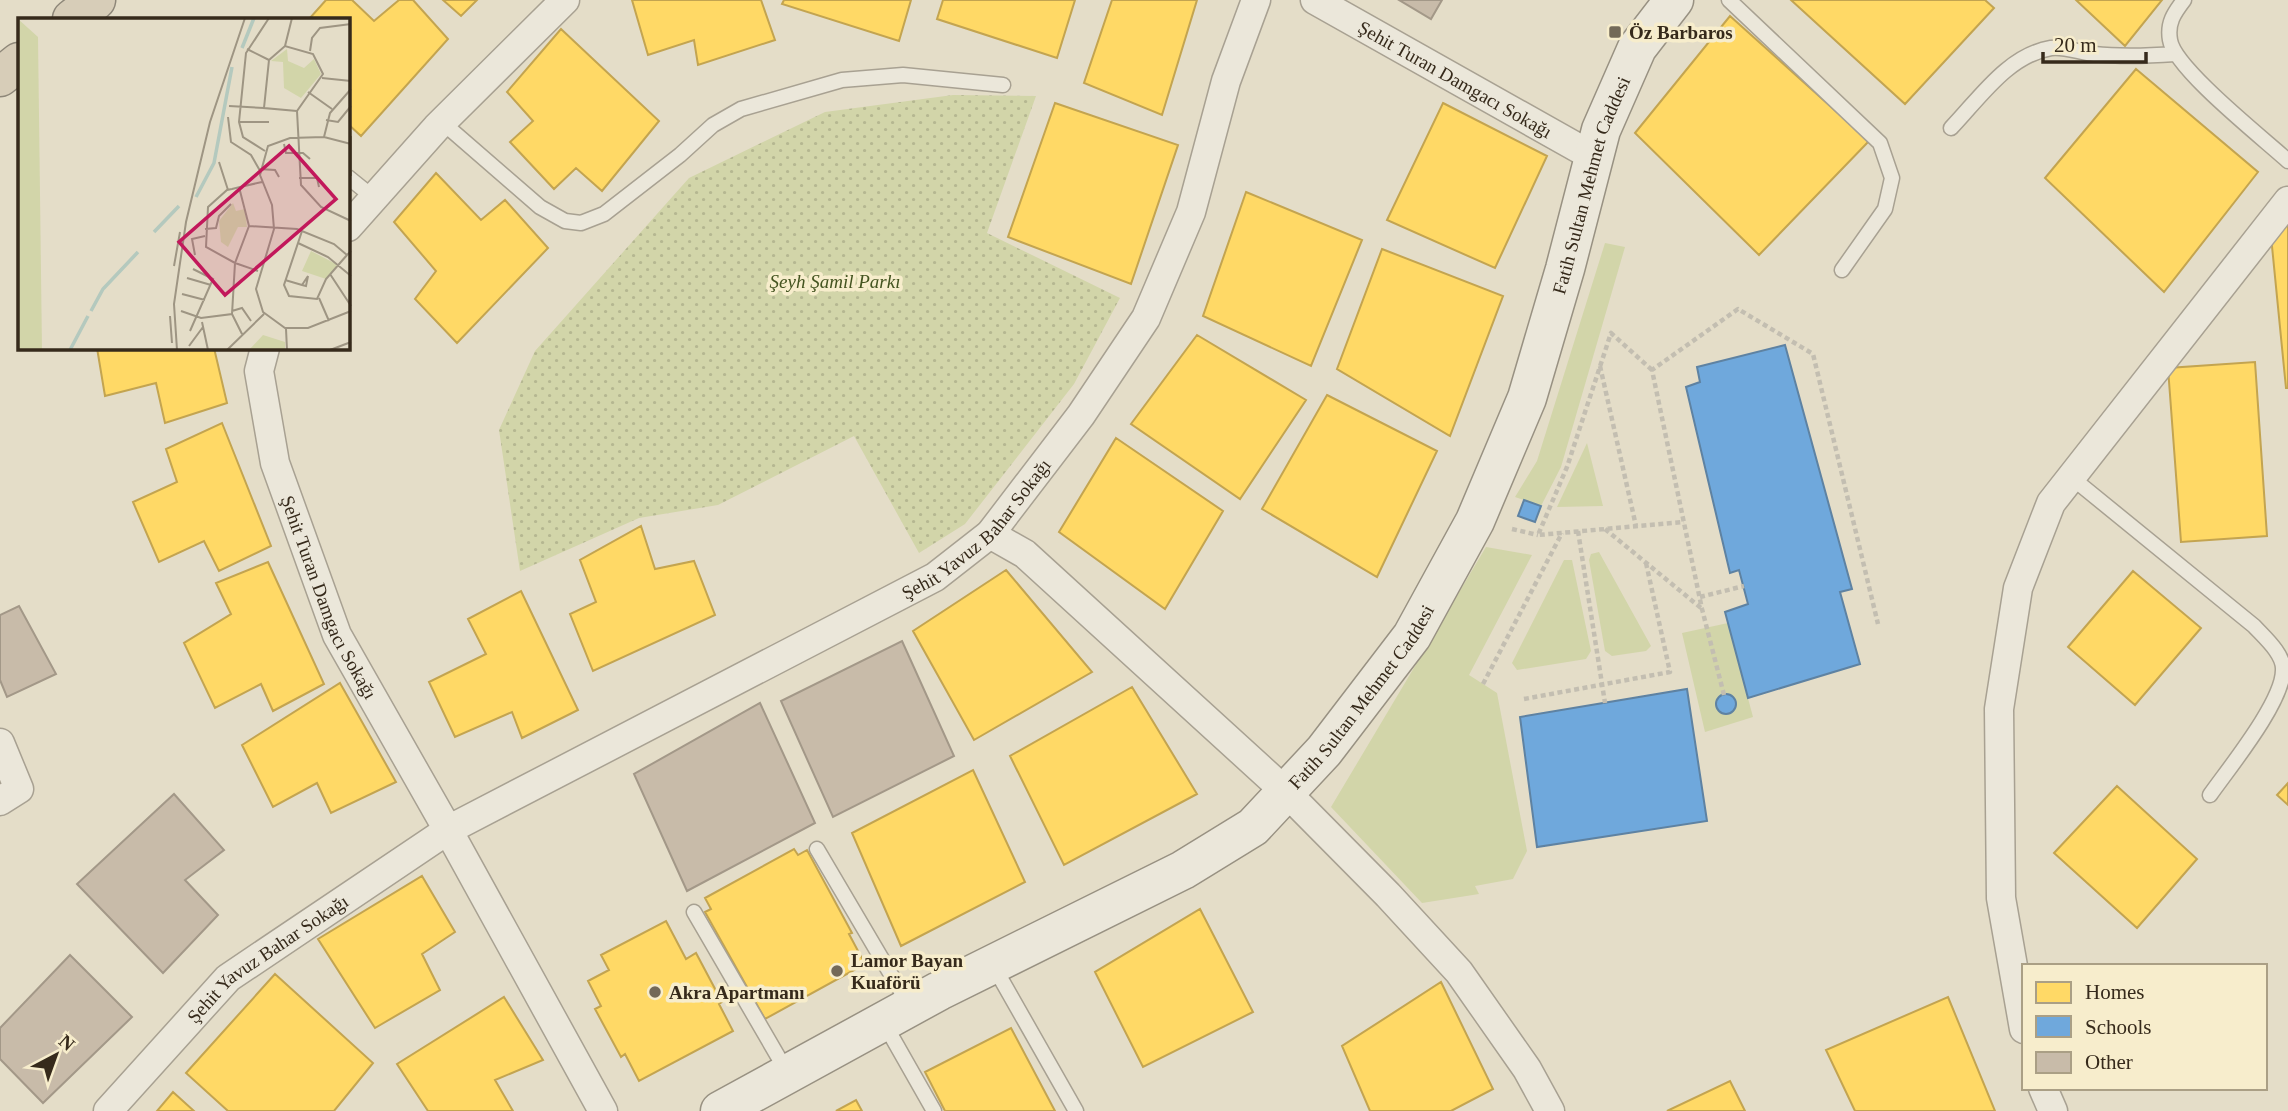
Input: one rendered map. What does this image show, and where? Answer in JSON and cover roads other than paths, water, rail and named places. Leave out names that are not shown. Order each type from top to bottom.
[{"type":"highway","points":[[73,18],[96,0]]},
{"type":"highway","points":[[0,78],[18,63]]},
{"type":"street","points":[[350,225],[442,122],[565,0]]},
{"type":"street","name":"Şehit Yavuz Bahar Sokağı","points":[[108,1111],[228,978],[448,830],[936,577],[990,534],[1082,415],[1146,318],[1191,212],[1226,81],[1256,0]]},
{"type":"street","name":"Şehit Turan Damgacı Sokağı","points":[[1315,0],[1594,157]]},
{"type":"street","name":"Fatih Sultan Mehmet Caddesi","points":[[720,1111],[896,1014],[1183,870],[1253,827],[1324,751],[1412,636],[1475,521],[1527,398],[1565,269],[1601,130],[1637,48],[1674,0]]},
{"type":"street","points":[[2022,1018],[2001,898],[1999,709],[2018,588],[2051,503],[2288,201]]},
{"type":"street","name":"Şehit Turan Damgacı Sokağı","points":[[265,350],[260,371],[275,463],[338,635],[448,830]]},
{"type":"street","points":[[990,534],[1025,554],[1286,792],[1388,895],[1459,972],[1527,1069],[1550,1111]]},
{"type":"street","points":[[0,743],[19,789],[0,802]]},
{"type":"street","points":[[448,830],[603,1111]]},
{"type":"street","points":[[2044,1090],[2053,1111]]},
{"type":"lane","points":[[1729,0],[1880,143],[1892,178],[1885,209],[1842,270]]},
{"type":"lane","points":[[2183,0],[2171,18],[2170,40],[2175,54],[2194,75],[2288,161]]},
{"type":"lane","points":[[1951,128],[2010,66],[2043,51],[2053,48],[2132,57],[2175,54]]},
{"type":"lane","points":[[442,122],[540,207],[565,221],[581,223],[604,214],[680,155],[713,125],[741,109],[842,80],[903,75],[1003,85]]},
{"type":"lane","points":[[350,179],[374,198]]},
{"type":"lane","points":[[2071,477],[2254,626],[2273,646],[2284,668],[2280,685],[2268,710],[2210,796]]},
{"type":"lane","points":[[817,849],[896,1014],[934,1111]]},
{"type":"lane","points":[[694,912],[788,1074]]},
{"type":"lane","points":[[993,964],[1076,1111]]},
{"type":"place","name":"Öz Barbaros","points":[[1615,32]]},
{"type":"place","name":"Lamor Bayan Kuaförü","points":[[837,971]]},
{"type":"place","name":"Akra Apartmanı","points":[[655,992]]},
{"type":"park label","name":"Şeyh Şamil Parkı","points":[[835,281]]}]
